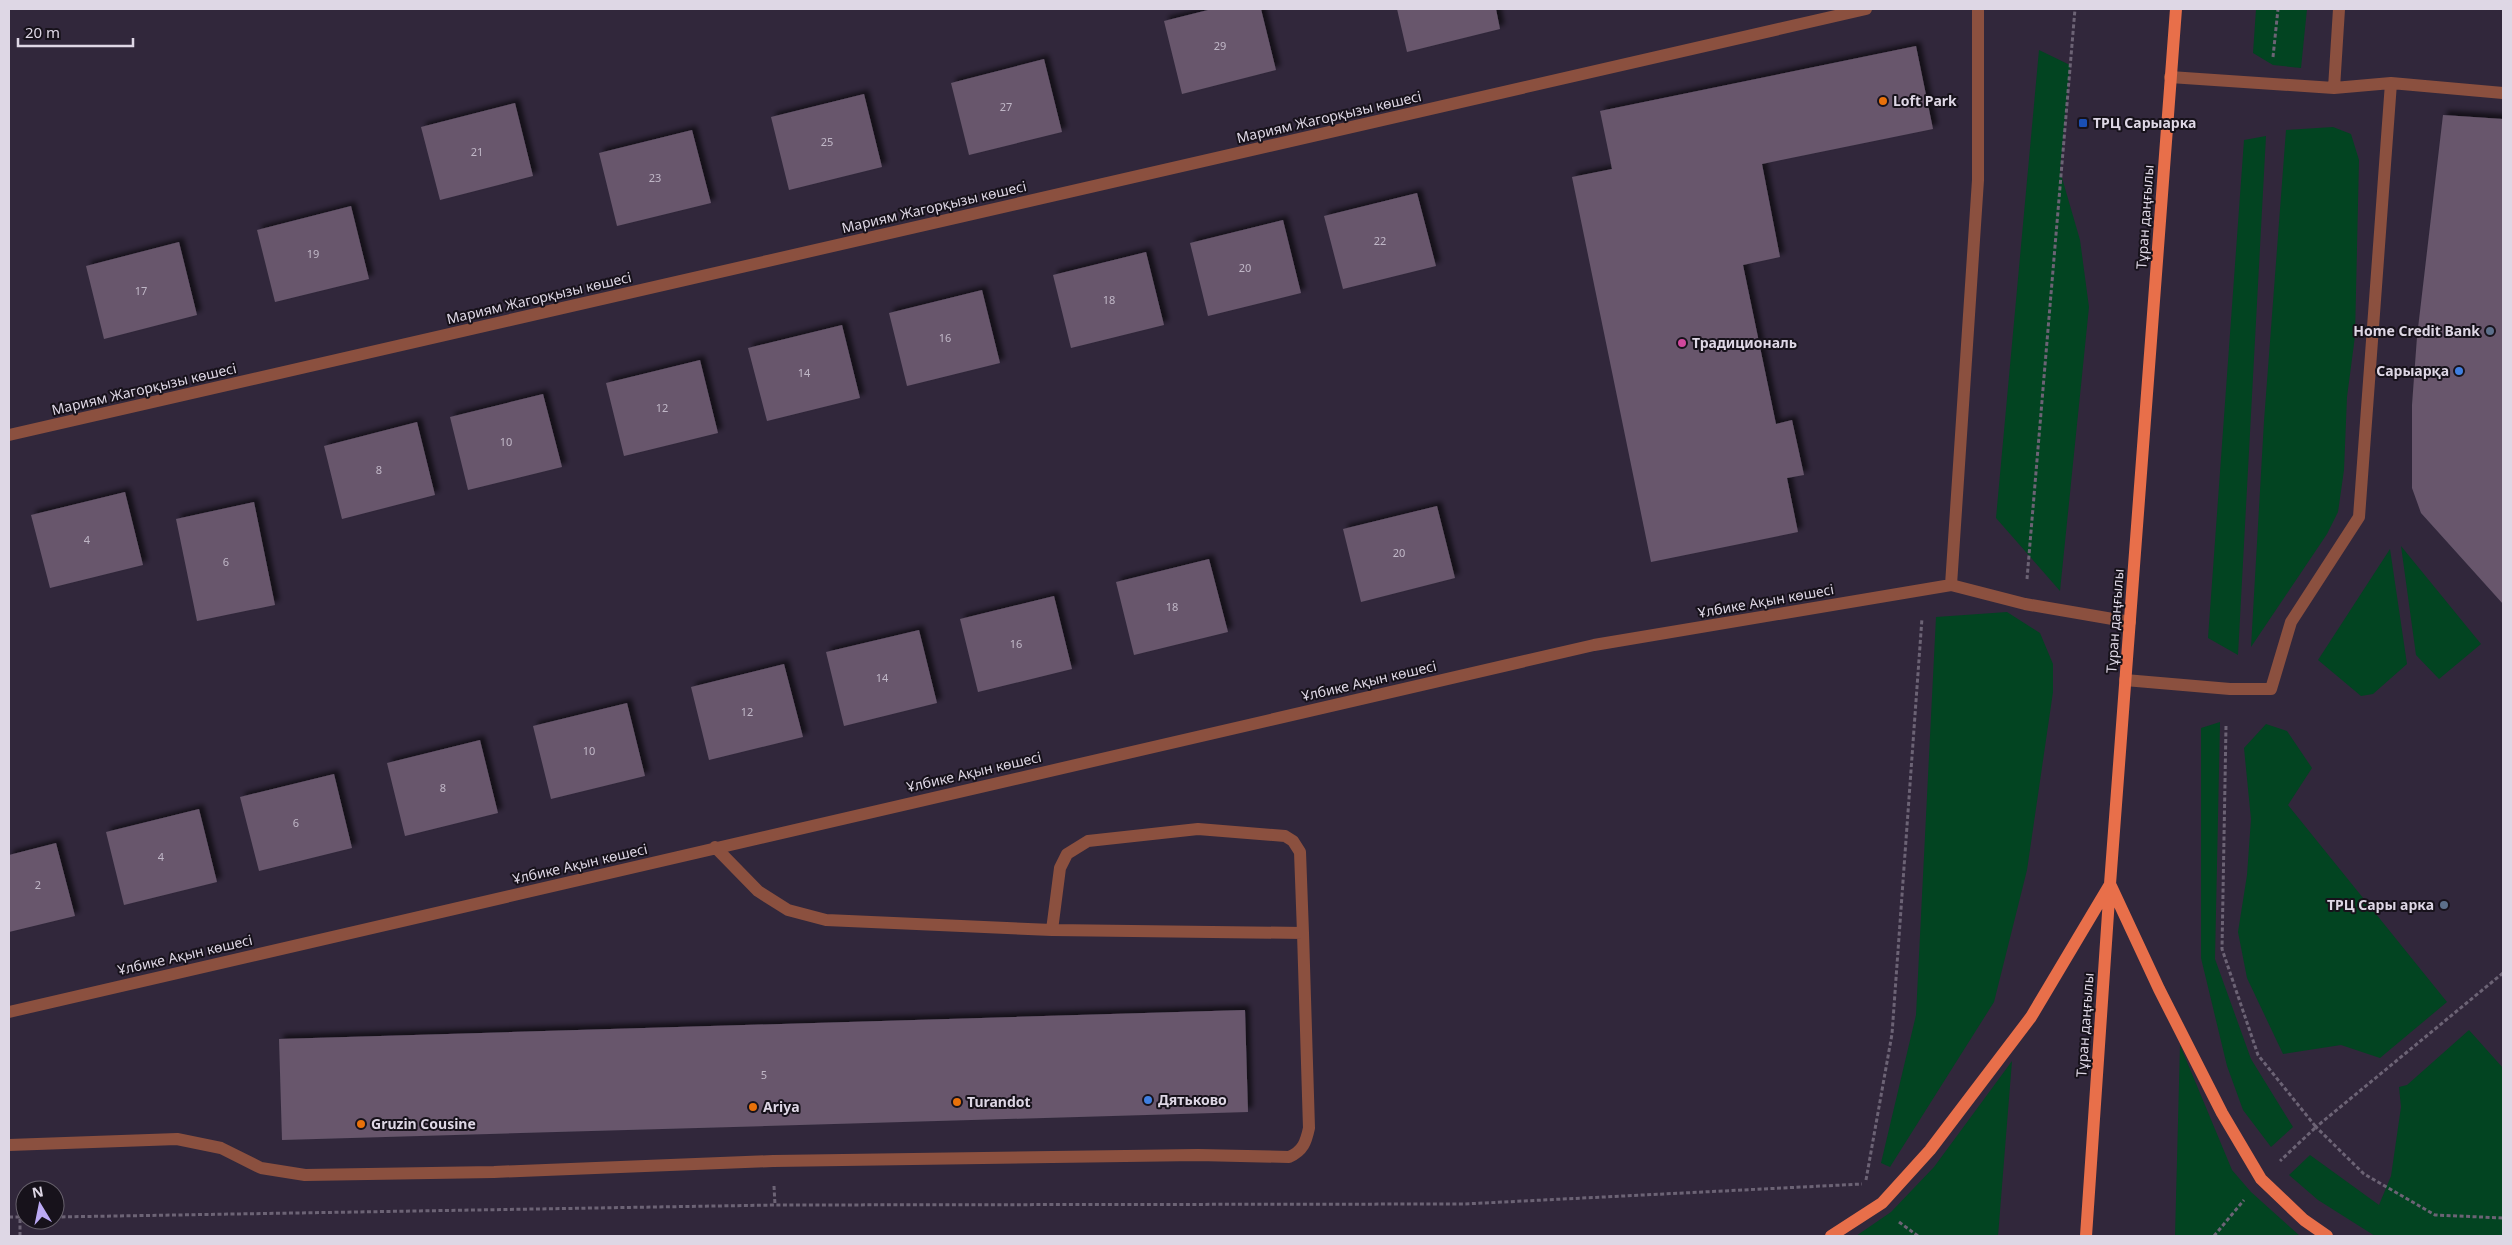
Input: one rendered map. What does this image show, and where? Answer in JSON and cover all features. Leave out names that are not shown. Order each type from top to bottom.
[{"type":"main road","name":"Тұран даңғылы","points":[[2086,1236],[2110,884],[2176,9]]},
{"type":"main road","points":[[1831,1236],[1882,1203],[1930,1150],[2031,1016],[2110,884]]},
{"type":"main road","points":[[2110,884],[2159,989],[2222,1113],[2262,1180],[2304,1220],[2326,1236]]},
{"type":"street","name":"Мариям Жагорқызы көшесі","points":[[9,435],[1866,9]]},
{"type":"street","points":[[1978,9],[1978,180],[1951,584],[2025,604],[2130,622]]},
{"type":"street","points":[[2334,88],[2339,9]]},
{"type":"street","points":[[2170,77],[2334,88],[2391,83],[2503,93]]},
{"type":"street","points":[[2125,680],[2230,689],[2272,689],[2291,622],[2359,517],[2391,83]]},
{"type":"street","name":"Ұлбике Ақын көшесі","points":[[9,1012],[1594,645],[1951,584]]},
{"type":"street","points":[[9,1145],[177,1139],[221,1148],[261,1168],[304,1175],[494,1172],[773,1161],[1198,1155],[1289,1156],[1298,1153],[1304,1146],[1308,1128],[1300,852],[1293,841],[1285,836],[1198,829],[1088,841],[1067,854],[1060,868],[1052,930]]},
{"type":"street","points":[[715,848],[758,891],[788,910],[826,920],[1052,930],[1303,933]]},
{"type":"path","points":[[2025,604],[2075,9]]},
{"type":"path","points":[[2273,65],[2278,9]]},
{"type":"path","points":[[65,1217],[775,1206],[1464,1204],[1865,1184],[1892,1034],[1924,589]]},
{"type":"path","points":[[2226,726],[2222,949],[2258,1055],[2316,1127],[2364,1174],[2435,1215],[2503,1218]]},
{"type":"path","points":[[2278,1164],[2316,1127],[2503,973]]},
{"type":"path","points":[[2214,1236],[2245,1199]]},
{"type":"path","points":[[1897,1219],[1918,1236]]},
{"type":"green space","points":[[2256,9],[2307,9],[2301,68],[2273,65],[2253,53]]},
{"type":"green space","points":[[2039,50],[2070,65],[2060,171],[2080,240],[2089,307],[2060,591],[1996,518]]},
{"type":"green space","points":[[2333,127],[2351,134],[2359,160],[2355,336],[2347,397],[2344,470],[2338,512],[2327,534],[2251,647],[2264,421],[2286,130]]},
{"type":"green space","points":[[2266,136],[2238,655],[2208,638],[2244,140]]},
{"type":"green space","points":[[2401,546],[2481,644],[2439,679],[2416,655]]},
{"type":"green space","points":[[2390,549],[2407,664],[2373,694],[2361,696],[2318,660]]},
{"type":"green space","points":[[2007,612],[2040,633],[2053,664],[2053,692],[2027,870],[1994,1002],[1890,1167],[1881,1163],[1916,1015],[1936,617]]},
{"type":"green space","points":[[2220,722],[2215,959],[2251,1059],[2293,1127],[2271,1147],[2243,1110],[2227,1066],[2201,958],[2201,728]]},
{"type":"green space","points":[[2266,724],[2287,731],[2312,768],[2288,805],[2447,1002],[2380,1058],[2341,1045],[2283,1054],[2247,978],[2238,932],[2247,875],[2251,819],[2244,748]]},
{"type":"green space","points":[[2469,1030],[2503,1068],[2503,1236],[2375,1236],[2318,1200],[2289,1175],[2310,1155],[2379,1205],[2391,1176],[2401,1107],[2399,1087],[2407,1085]]},
{"type":"green space","points":[[2180,1045],[2232,1170],[2251,1192],[2300,1236],[2175,1236]]},
{"type":"green space","points":[[2012,1061],[1998,1236],[1856,1236],[1891,1212],[1934,1167]]},
{"type":"building","points":[[1212,9],[1261,9],[1276,70],[1182,94],[1164,21]]},
{"type":"building","points":[[1397,9],[1496,9],[1500,29],[1407,52]]},
{"type":"building","name":"Традициональ","points":[[1916,46],[1933,129],[1762,164],[1780,257],[1743,265],[1776,424],[1792,420],[1804,475],[1787,478],[1798,532],[1651,562],[1572,177],[1612,169],[1600,111]]},
{"type":"building","points":[[1044,59],[1062,132],[969,155],[951,83]]},
{"type":"building","points":[[864,94],[882,167],[789,190],[771,117]]},
{"type":"building","points":[[515,103],[533,176],[440,200],[421,127]]},
{"type":"building","name":"Сарыарқа","points":[[2443,115],[2503,119],[2503,604],[2421,513],[2412,488],[2412,405],[2417,337]]},
{"type":"building","points":[[692,130],[711,203],[617,226],[599,153]]},
{"type":"building","points":[[1417,193],[1436,266],[1343,289],[1324,216]]},
{"type":"building","points":[[351,206],[369,279],[275,302],[257,230]]},
{"type":"building","points":[[1283,220],[1301,293],[1208,316],[1190,243]]},
{"type":"building","points":[[179,242],[197,315],[104,339],[86,266]]},
{"type":"building","points":[[1146,252],[1164,325],[1071,348],[1053,275]]},
{"type":"building","points":[[982,290],[1000,363],[907,386],[889,313]]},
{"type":"building","points":[[842,325],[860,398],[767,421],[748,348]]},
{"type":"building","points":[[700,360],[718,433],[624,456],[606,383]]},
{"type":"building","points":[[543,394],[562,467],[468,490],[450,417]]},
{"type":"building","points":[[417,422],[435,495],[342,519],[324,446]]},
{"type":"building","points":[[125,492],[143,565],[50,588],[31,515]]},
{"type":"building","points":[[254,502],[275,605],[197,621],[176,519]]},
{"type":"building","points":[[1437,506],[1455,578],[1361,602],[1343,529]]},
{"type":"building","points":[[1209,559],[1228,632],[1134,655],[1116,582]]},
{"type":"building","points":[[1054,596],[1072,669],[978,692],[960,619]]},
{"type":"building","points":[[919,630],[937,703],[844,726],[826,652]]},
{"type":"building","points":[[784,664],[803,737],[709,760],[691,687]]},
{"type":"building","points":[[627,703],[645,776],[551,799],[533,726]]},
{"type":"building","points":[[480,740],[498,813],[405,836],[387,763]]},
{"type":"building","points":[[334,774],[352,848],[259,871],[240,797]]},
{"type":"building","points":[[199,809],[217,882],[124,905],[106,832]]},
{"type":"building","points":[[56,843],[75,916],[9,932],[9,855]]},
{"type":"building","points":[[1245,1010],[1248,1112],[282,1140],[279,1039]]},
{"type":"place","name":"Loft Park","points":[[1883,101]]},
{"type":"place","name":"ТРЦ Сарыарка","points":[[2083,123]]},
{"type":"place","name":"Home Credit Bank","points":[[2490,331]]},
{"type":"place","name":"Традициональ","points":[[1682,343]]},
{"type":"place","name":"Сарыарқа","points":[[2459,371]]},
{"type":"place","name":"ТРЦ Сары арка","points":[[2444,905]]},
{"type":"place","name":"Дятьково","points":[[1148,1100]]},
{"type":"place","name":"Turandot","points":[[957,1102]]},
{"type":"place","name":"Ariya","points":[[753,1107]]},
{"type":"place","name":"Gruzin Cousine","points":[[361,1124]]}]
